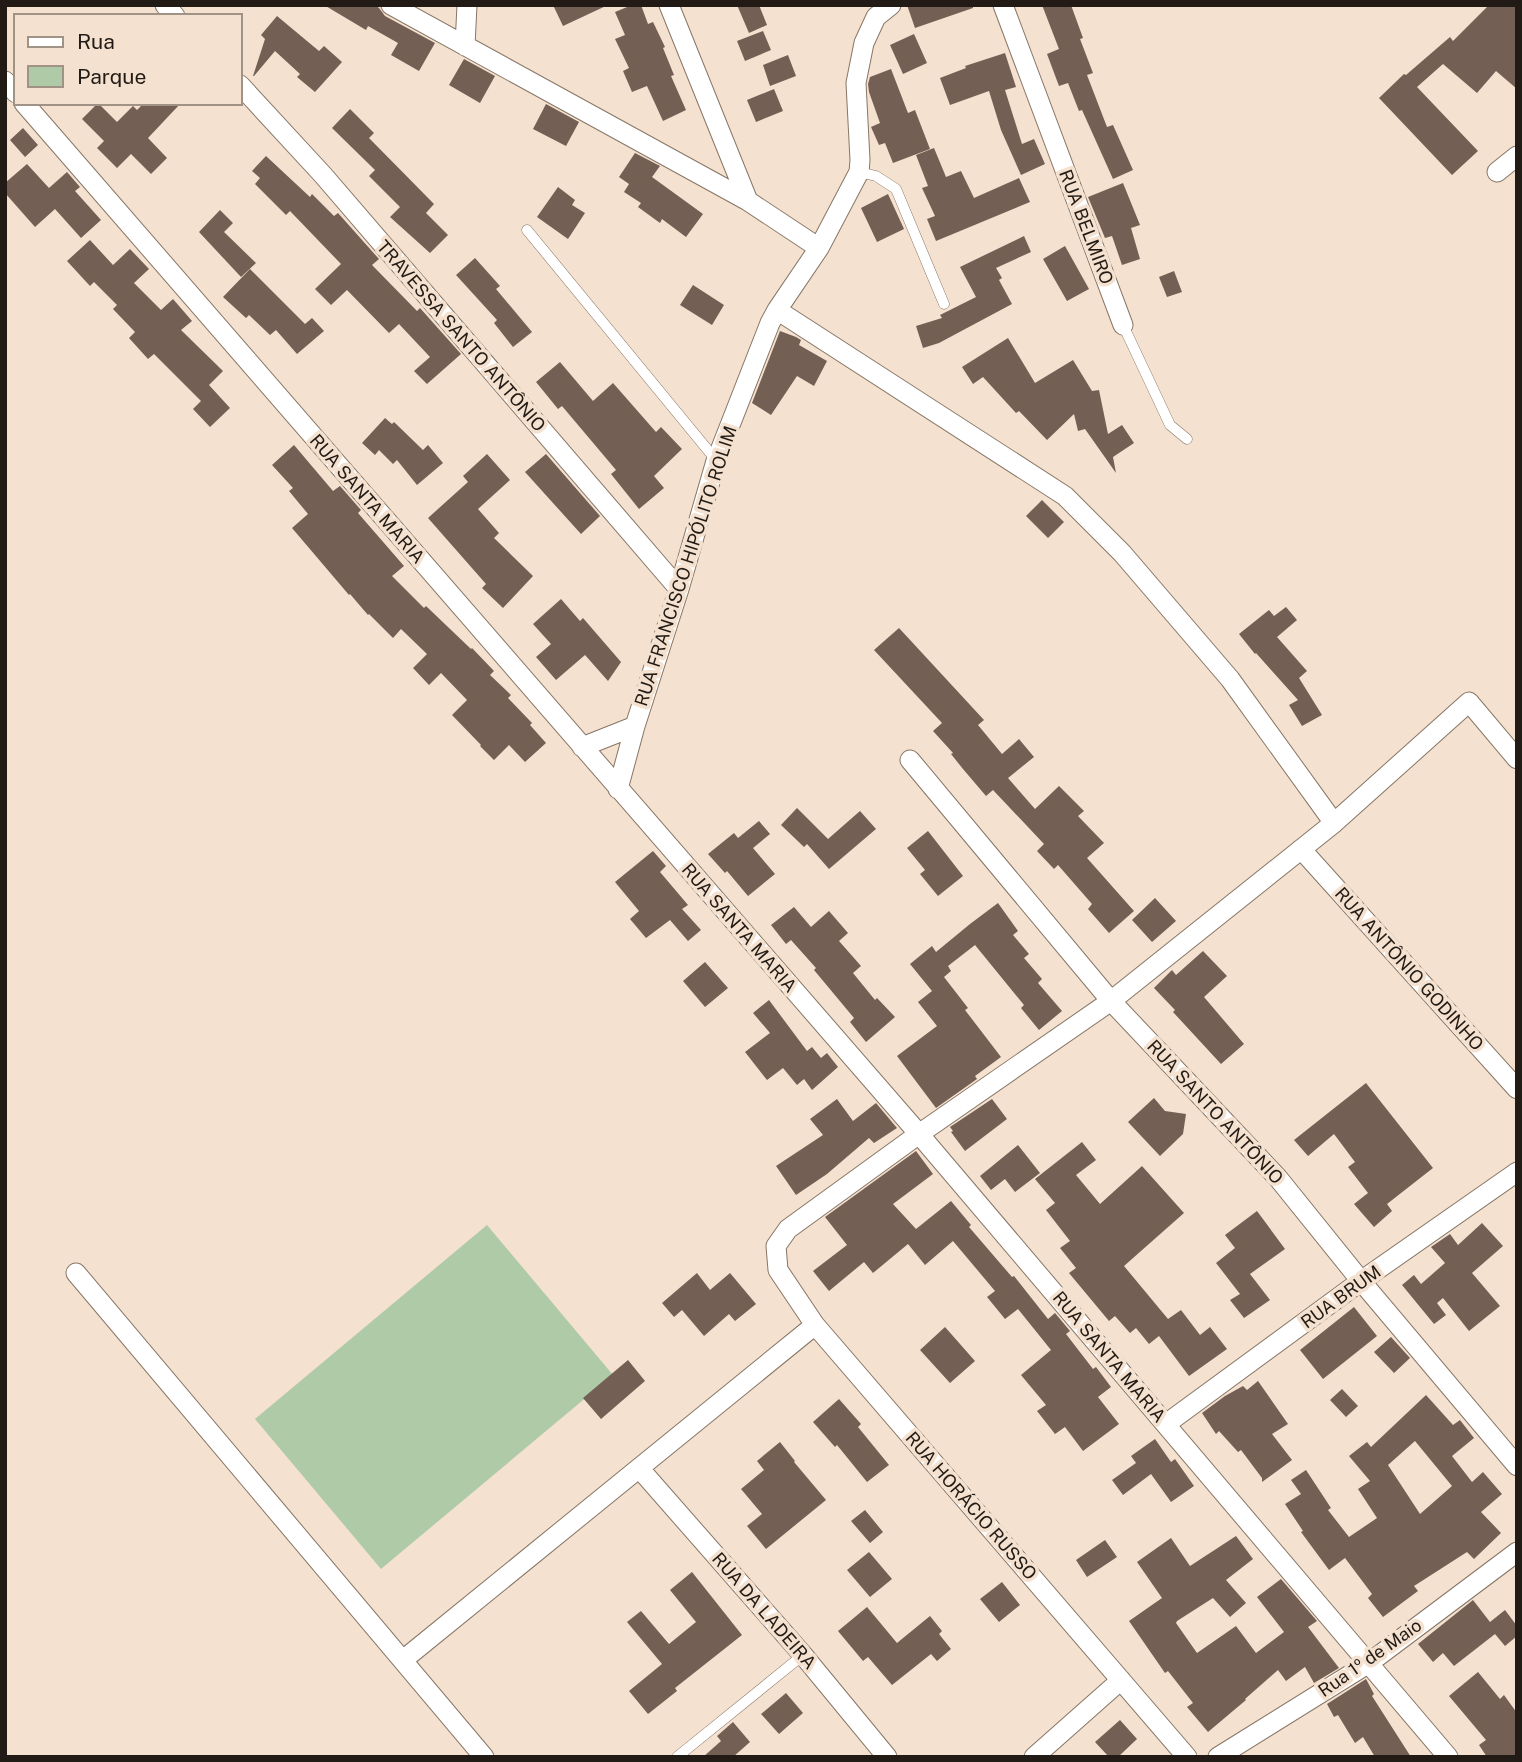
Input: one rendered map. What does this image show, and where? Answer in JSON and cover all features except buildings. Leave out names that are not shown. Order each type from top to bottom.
[{"type":"street","points":[[391,5],[748,201],[819,248]]},
{"type":"street","points":[[465,46],[467,5]]},
{"type":"street","points":[[669,5],[748,201]]},
{"type":"street","name":"RUA FRANCISCO HIPÓLITO ROLIM","points":[[618,789],[716,461],[770,323],[819,248],[859,172],[856,83],[864,43],[876,18],[891,5]]},
{"type":"street","name":"RUA BELMIRO","points":[[1003,5],[1123,325]]},
{"type":"street","name":"TRAVESSA SANTO ANTÔNIO","points":[[242,87],[323,175],[679,589]]},
{"type":"street","name":"RUA SANTA MARIA","points":[[26,105],[919,1134],[1448,1757]]},
{"type":"street","points":[[1497,172],[1517,156]]},
{"type":"street","points":[[777,310],[1065,496],[1122,553],[1230,679],[1334,822]]},
{"type":"street","points":[[919,1134],[1111,1001],[1334,822],[1469,702],[1517,759]]},
{"type":"street","points":[[582,747],[635,726]]},
{"type":"street","name":"RUA SANTO ANTÔNIO","points":[[910,760],[1111,1001],[1278,1178],[1517,1466]]},
{"type":"street","name":"RUA ANTÔNIO GODINHO","points":[[1301,849],[1517,1089]]},
{"type":"street","name":"RUA HORÁCIO RUSSO","points":[[919,1134],[788,1229],[776,1246],[778,1270],[815,1325],[1187,1757]]},
{"type":"street","name":"RUA BRUM","points":[[1166,1424],[1361,1281],[1517,1172]]},
{"type":"street","points":[[76,1273],[484,1757]]},
{"type":"street","points":[[403,1660],[815,1325]]},
{"type":"street","name":"RUA DA LADEIRA","points":[[639,1468],[803,1655],[887,1757]]},
{"type":"street","name":"Rua 1º de Maio","points":[[1218,1757],[1369,1663],[1517,1552]]},
{"type":"street","points":[[1034,1757],[1121,1680]]},
{"type":"lane","points":[[859,172],[876,176],[896,189],[944,304]]},
{"type":"lane","points":[[527,230],[716,461]]},
{"type":"lane","name":"RUA BELMIRO","points":[[1123,325],[1170,425],[1187,439]]},
{"type":"lane","points":[[677,1757],[803,1655]]},
{"type":"green space","points":[[487,1225],[613,1375],[381,1569],[255,1419]]}]
